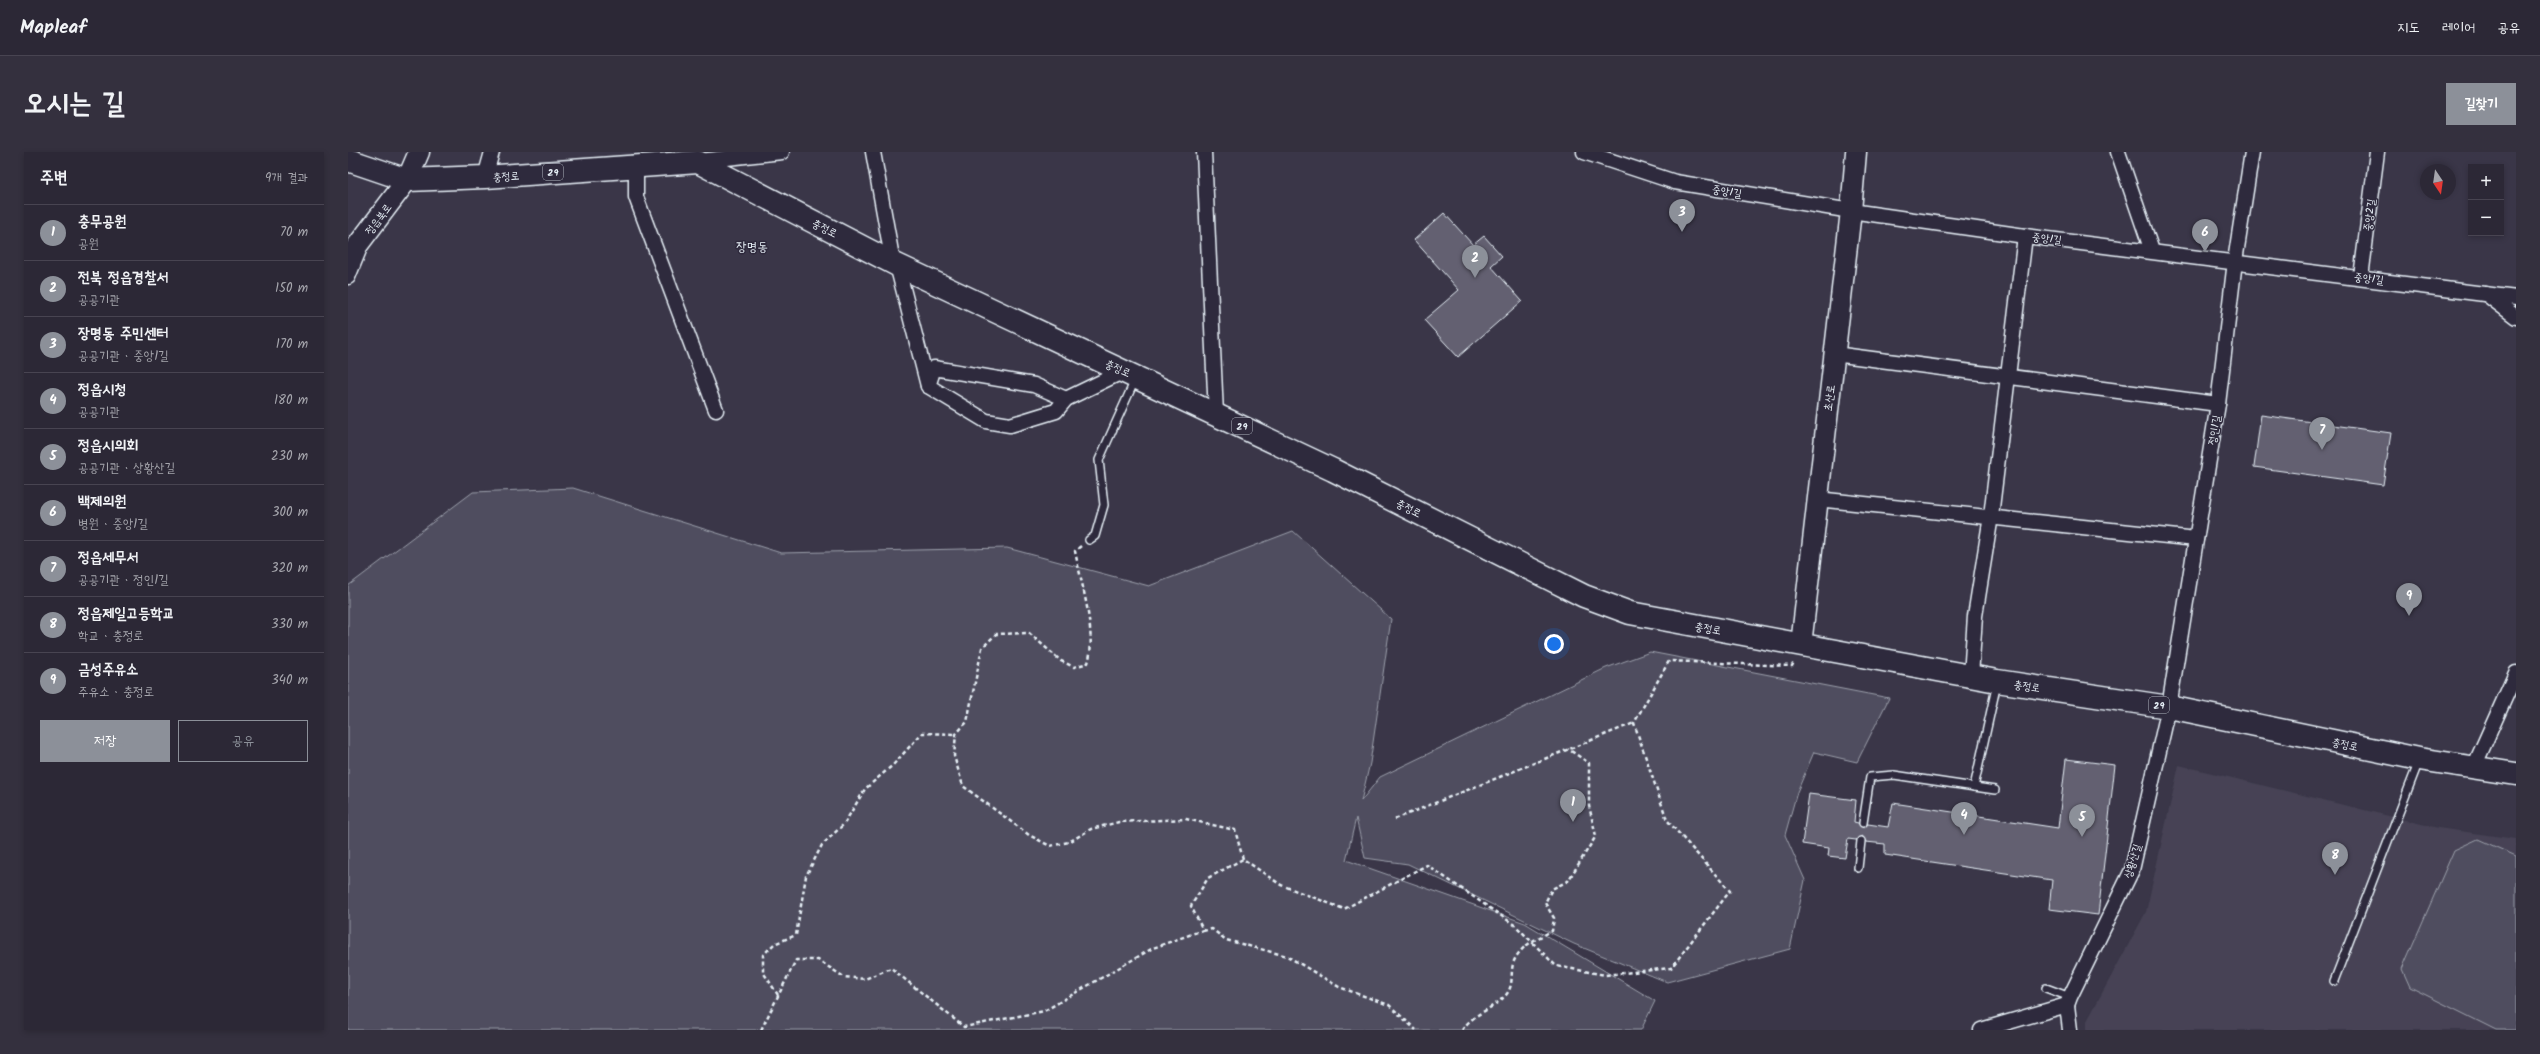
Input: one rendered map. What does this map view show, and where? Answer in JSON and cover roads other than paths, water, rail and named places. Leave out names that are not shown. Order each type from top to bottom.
[{"type":"main road","name":"충정로","points":[[348,160],[407,180],[485,177],[698,162],[895,264],[1216,414],[1584,596],[1630,613],[1997,681],[2169,707],[2419,759],[2473,769],[2516,774]]},
{"type":"street","name":"정읍북로","points":[[348,258],[407,180],[419,152]]},
{"type":"street","points":[[485,177],[492,152]]},
{"type":"street","points":[[698,162],[782,152]]},
{"type":"street","points":[[873,152],[895,264],[928,386],[986,421],[1010,425],[1056,411],[1066,398],[1130,373]]},
{"type":"street","points":[[1204,152],[1216,414]]},
{"type":"street","name":"중앙1길","points":[[1584,152],[1675,182],[1851,211],[2025,236],[2235,261],[2516,298]]},
{"type":"street","name":"초산로","points":[[1801,645],[1851,211],[1856,152]]},
{"type":"street","points":[[2118,152],[2152,251]]},
{"type":"street","name":"정인1길","points":[[2169,707],[2218,404],[2235,261],[2252,152]]},
{"type":"street","name":"중앙2길","points":[[2361,277],[2377,152]]},
{"type":"street","points":[[636,166],[636,197],[716,410]]},
{"type":"street","points":[[1970,676],[1975,616],[1991,516],[2009,378],[2025,236]]},
{"type":"street","points":[[348,277],[363,238]]},
{"type":"street","points":[[2486,293],[2516,317]]},
{"type":"street","points":[[1834,354],[2009,378],[2218,404]]},
{"type":"street","points":[[928,386],[934,368],[1034,385],[1066,398]]},
{"type":"street","points":[[1818,499],[1991,516],[2196,539]]},
{"type":"street","points":[[2473,769],[2516,673]]},
{"type":"street","name":"상황산길","points":[[2068,1001],[2132,870],[2169,707]]},
{"type":"street","points":[[1981,1030],[2068,1001],[2070,1030]]},
{"type":"lane","points":[[1089,540],[1095,536],[1104,505],[1098,460],[1130,373]]},
{"type":"lane","points":[[1974,787],[1997,681]]},
{"type":"lane","points":[[2334,981],[2419,759]]},
{"type":"lane","points":[[1863,823],[1870,777],[1894,775],[1995,790]]},
{"type":"lane","points":[[1858,868],[1861,841]]},
{"type":"lane","points":[[2046,988],[2068,1001]]},
{"type":"place","name":"장명동 주민센터","points":[[1682,232]]},
{"type":"place","name":"백제의원","points":[[2205,252]]},
{"type":"place","name":"전북 정읍경찰서","points":[[1475,278]]},
{"type":"place","name":"정읍세무서","points":[[2322,450]]},
{"type":"place","name":"금성주유소","points":[[2409,616]]},
{"type":"place","name":"충무공원","points":[[1573,822]]},
{"type":"place","name":"정읍시청","points":[[1964,835]]},
{"type":"place","name":"정읍시의회","points":[[2082,837]]},
{"type":"place","name":"정읍제일고등학교","points":[[2335,875]]},
{"type":"district","name":"장명동","points":[[752,246]]}]
